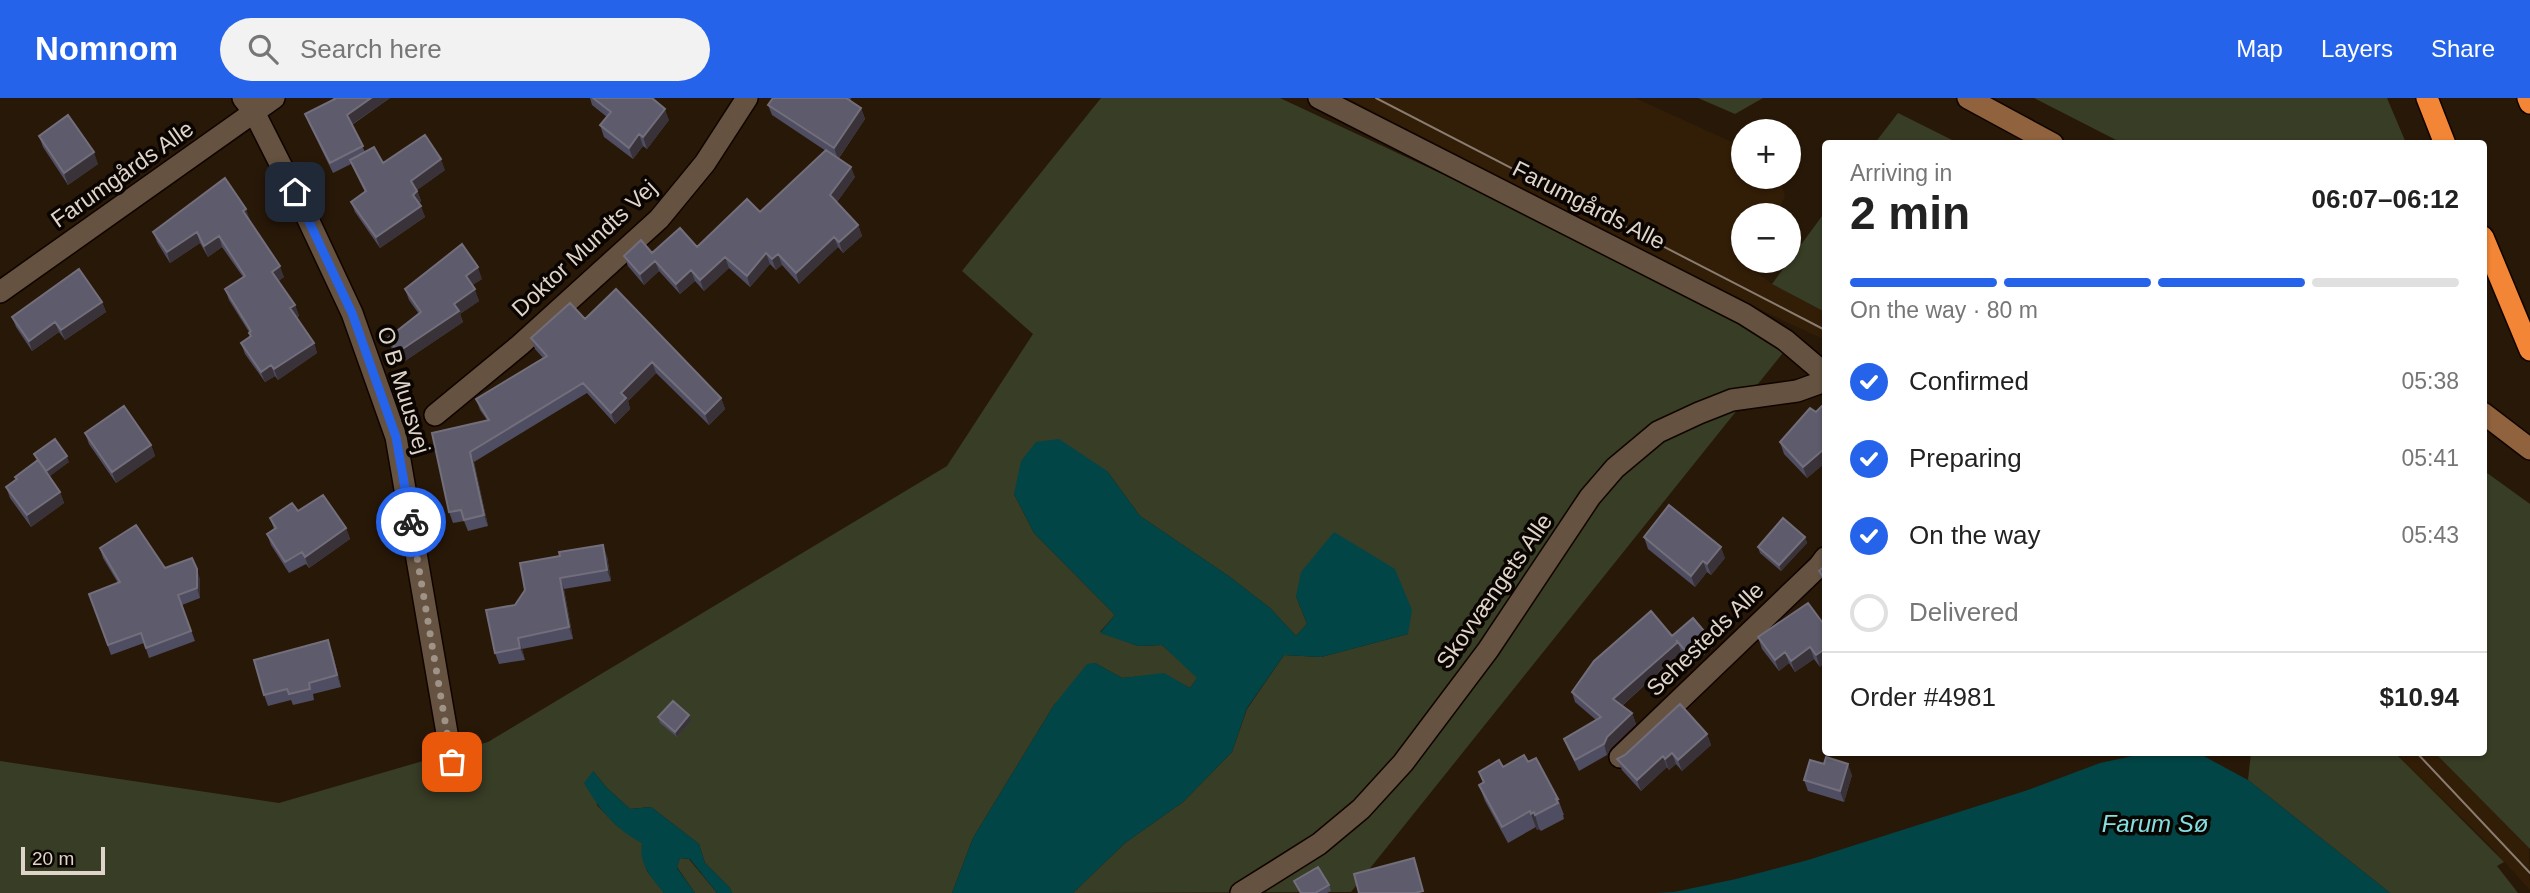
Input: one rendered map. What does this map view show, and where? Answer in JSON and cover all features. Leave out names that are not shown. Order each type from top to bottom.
[{"type":"highway","points":[[2427,98],[2443,140]]},
{"type":"highway","points":[[2487,246],[2530,350]]},
{"type":"street","name":"Farumgårds Alle","points":[[0,292],[248,105],[274,98]]},
{"type":"street","name":"Doktor Mundts Vej","points":[[435,415],[520,345],[659,219],[705,163],[747,98]]},
{"type":"street","name":"Farumgårds Alle","points":[[1319,98],[1744,314],[1785,340],[1822,371]]},
{"type":"street","points":[[1968,98],[2046,140]]},
{"type":"street","name":"O B Muusvej","points":[[248,105],[306,215],[352,313],[396,437],[452,762]]},
{"type":"street","name":"Skovvængets Alle","points":[[1241,893],[1319,844],[1361,809],[1403,763],[1488,650],[1590,497],[1615,468],[1658,432],[1699,413],[1732,400],[1797,391],[1822,382]]},
{"type":"street","points":[[2487,416],[2530,449]]},
{"type":"street","name":"Sehesteds Alle","points":[[1620,757],[1822,562]]},
{"type":"shaded area","points":[[1347,98],[1635,98],[1731,142],[1731,189],[1783,189],[1785,198],[1782,203],[1731,203],[1731,273],[1757,273],[1772,284],[1822,310],[1822,339],[1726,294]]},
{"type":"shaded area","points":[[2398,756],[2438,756],[2529,848],[2530,890],[2488,844]]},
{"type":"green space","points":[[1101,98],[1280,98],[1794,339],[1351,892],[1073,893],[1125,843],[1183,802],[1232,752],[1247,709],[1284,655],[1321,657],[1408,634],[1296,596],[1307,624],[1296,636],[1270,608],[1230,577],[1140,516],[1107,471],[1014,494],[1034,533],[1115,615],[1100,632],[1138,646],[1162,645],[1198,677],[1190,688],[1164,674],[1122,678],[1095,663],[1054,705],[973,838],[952,893],[732,893],[705,863],[699,844],[651,807],[630,809],[593,771],[597,805],[616,825],[642,843],[647,871],[664,893],[0,893],[0,761],[279,803],[488,742],[947,466],[1033,334],[962,271]]},
{"type":"green space","points":[[1698,98],[1763,98],[1735,114]]},
{"type":"green space","points":[[2034,98],[2387,98],[2405,140],[2116,140]]},
{"type":"green space","points":[[1898,113],[1952,140],[1877,140]]},
{"type":"green space","points":[[1822,216],[1822,310],[1772,284],[1780,273],[1801,273],[1801,245]]},
{"type":"green space","points":[[2487,473],[2530,504],[2530,849],[2438,756],[2487,756]]},
{"type":"green space","points":[[2251,756],[2398,756],[2504,862],[2497,866],[2518,893],[2390,893],[2248,780]]},
{"type":"green space","points":[[680,858],[689,859],[717,893],[695,893],[677,867]]},
{"type":"water","points":[[1059,439],[1107,471],[1140,516],[1230,577],[1270,608],[1296,636],[1307,624],[1296,596],[1301,572],[1334,532],[1395,569],[1412,610],[1408,634],[1321,657],[1284,655],[1247,708],[1232,752],[1183,802],[1125,843],[1073,893],[952,893],[973,838],[1054,705],[1087,664],[1095,663],[1122,678],[1164,673],[1190,688],[1197,678],[1162,645],[1138,646],[1100,633],[1115,615],[1034,533],[1014,494],[1021,461],[1036,442]]},
{"type":"water","name":"Farum Sø","points":[[2132,756],[2204,756],[2248,780],[2390,893],[1655,893],[1674,892],[1736,879],[1808,860],[2028,790],[2100,763]]},
{"type":"water","points":[[593,771],[630,809],[651,807],[699,844],[705,863],[732,893],[717,893],[690,859],[680,858],[677,868],[695,893],[664,893],[644,864],[642,843],[608,818],[584,783]]},
{"type":"building","points":[[334,98],[371,98],[347,115],[363,146],[330,163],[305,114]]},
{"type":"building","points":[[593,98],[652,98],[665,109],[643,137],[639,134],[629,148],[600,125],[611,112]]},
{"type":"building","points":[[773,98],[846,98],[861,108],[834,148],[768,105]]},
{"type":"building","points":[[68,115],[94,152],[64,173],[39,136]]},
{"type":"building","points":[[425,135],[441,159],[411,181],[417,191],[413,195],[421,206],[376,237],[351,202],[366,191],[350,160],[374,147],[383,163]]},
{"type":"building","points":[[826,150],[851,167],[830,195],[858,225],[839,242],[834,237],[796,273],[778,254],[772,259],[766,253],[747,276],[725,257],[700,280],[691,270],[676,284],[655,261],[640,274],[624,256],[641,240],[652,253],[680,228],[697,247],[747,199],[760,212]]},
{"type":"building","points":[[225,178],[246,209],[243,211],[280,266],[272,272],[295,305],[290,308],[314,343],[274,369],[271,365],[261,372],[241,343],[251,336],[251,331],[225,289],[245,276],[219,236],[204,246],[197,232],[167,252],[153,232]]},
{"type":"building","points":[[462,244],[478,267],[466,276],[475,289],[454,304],[459,311],[398,352],[388,338],[421,312],[405,289]]},
{"type":"building","points":[[79,269],[102,302],[61,330],[55,322],[29,341],[12,317]]},
{"type":"building","points":[[616,289],[721,398],[705,414],[652,362],[621,393],[626,398],[611,413],[583,383],[470,452],[484,515],[464,520],[461,510],[449,512],[432,433],[489,420],[476,399],[547,356],[531,338],[570,303],[585,319]]},
{"type":"building","points":[[124,406],[151,445],[112,472],[85,433]]},
{"type":"building","points":[[1822,406],[1822,451],[1803,467],[1780,442],[1810,408],[1816,412]]},
{"type":"building","points":[[55,439],[67,456],[46,471],[34,454]]},
{"type":"building","points":[[38,460],[60,492],[27,515],[6,487]]},
{"type":"building","points":[[323,495],[346,528],[305,557],[302,552],[285,562],[267,534],[276,528],[270,518],[292,503],[298,511]]},
{"type":"building","points":[[1669,505],[1721,547],[1707,564],[1703,561],[1691,576],[1644,537]]},
{"type":"building","points":[[1783,518],[1805,537],[1779,565],[1758,547]]},
{"type":"building","points":[[136,525],[165,568],[192,558],[197,569],[197,588],[178,595],[191,631],[146,648],[141,633],[108,645],[89,594],[120,582],[100,548]]},
{"type":"building","points":[[603,545],[607,570],[560,578],[569,627],[518,638],[520,648],[495,653],[486,610],[515,605],[525,590],[520,563],[560,556],[559,552]]},
{"type":"building","points":[[1808,603],[1822,622],[1822,651],[1816,655],[1810,647],[1791,661],[1785,652],[1775,660],[1758,637]]},
{"type":"building","points":[[1651,611],[1672,636],[1693,618],[1709,637],[1689,655],[1678,642],[1613,699],[1632,713],[1607,737],[1604,744],[1575,760],[1564,739],[1601,717],[1572,692],[1594,661]]},
{"type":"building","points":[[328,640],[337,675],[309,683],[310,689],[289,694],[287,689],[264,695],[254,660]]},
{"type":"building","points":[[673,701],[689,715],[675,732],[658,717]]},
{"type":"building","points":[[1680,704],[1707,734],[1678,760],[1672,753],[1665,759],[1663,756],[1637,780],[1617,759],[1625,755]]},
{"type":"building","points":[[1524,755],[1528,762],[1536,758],[1558,803],[1535,815],[1530,811],[1502,827],[1479,785],[1484,782],[1479,772],[1499,760],[1503,767]]},
{"type":"building","points":[[1826,757],[1848,764],[1840,791],[1804,780],[1810,760],[1824,764]]},
{"type":"building","points":[[1414,858],[1423,891],[1359,893],[1354,874]]},
{"type":"building","points":[[1318,867],[1329,885],[1315,893],[1301,893],[1294,881]]},
{"type":"tram line","points":[[1376,98],[1822,328]]},
{"type":"tram line","points":[[2420,756],[2530,873]]},
{"type":"way so far","points":[[411,522],[452,762]]},
{"type":"route","points":[[295,192],[352,313],[396,437],[411,522]]}]
